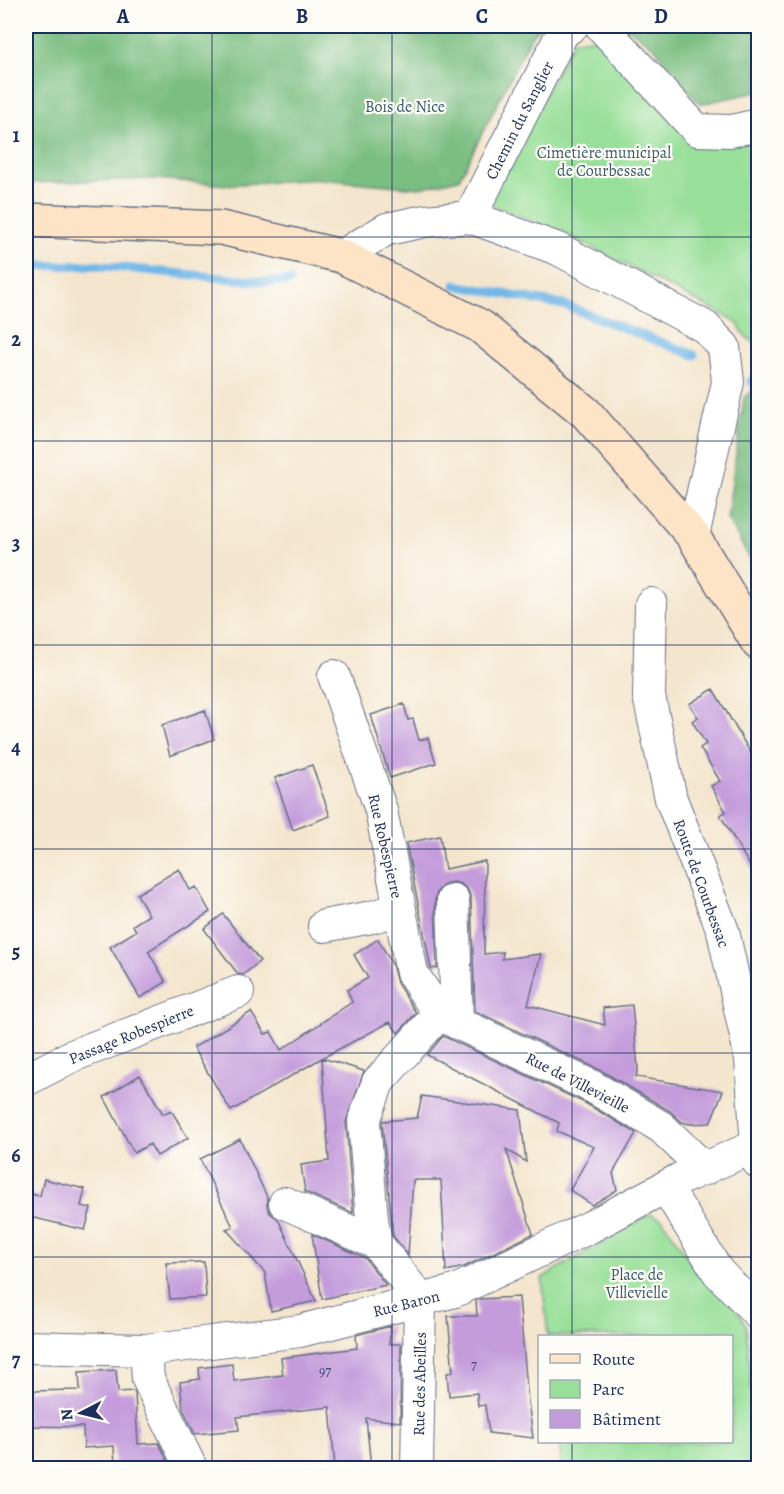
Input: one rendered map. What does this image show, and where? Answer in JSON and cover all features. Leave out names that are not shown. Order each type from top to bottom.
[{"type":"street","name":"Chemin du Sanglier","points":[[470,217],[563,32],[572,26]]},
{"type":"street","points":[[601,26],[697,130],[731,131],[759,125]]},
{"type":"street","points":[[341,256],[387,229],[424,221],[470,217],[558,249],[705,327],[724,346],[728,382],[693,536]]},
{"type":"street","points":[[26,220],[221,228],[341,256],[480,326],[586,412],[693,536],[759,643]]},
{"type":"street","name":"Route de Courbessac","points":[[651,604],[649,696],[671,799],[723,930],[751,1059],[758,1151]]},
{"type":"street","name":"Rue Robespierre","points":[[334,676],[381,810],[412,973],[448,1018]]},
{"type":"street","points":[[376,1243],[364,1121],[378,1083],[448,1018],[453,900]]},
{"type":"street","points":[[324,926],[400,909]]},
{"type":"street","name":"Passage Robespierre","points":[[26,1080],[72,1056],[238,992]]},
{"type":"street","name":"Rue de Villevieille","points":[[448,1018],[593,1087],[661,1127],[705,1168]]},
{"type":"street","name":"Rue Baron","points":[[26,1347],[146,1350],[300,1331],[455,1291],[590,1227],[705,1168],[758,1151]]},
{"type":"street","points":[[666,1187],[718,1272],[759,1313]]},
{"type":"street","points":[[285,1203],[376,1243],[420,1299]]},
{"type":"street","name":"Rue des Abeilles","points":[[417,1468],[420,1299]]},
{"type":"street","points":[[146,1350],[148,1379],[191,1468]]},
{"type":"green space","name":"Bois de Nice","points":[[26,26],[541,26],[532,35],[459,179],[419,188],[318,179],[226,185],[156,179],[26,183]]},
{"type":"green space","points":[[625,26],[758,26],[758,92],[700,104],[679,81],[655,48]]},
{"type":"green space","name":"Cimetière municipal de Courbessac","points":[[598,38],[703,146],[758,137],[758,346],[745,336],[738,324],[730,318],[560,231],[487,204],[574,40]]},
{"type":"green space","points":[[758,387],[758,573],[727,518],[744,397]]},
{"type":"green space","name":"Place de Villevielle","points":[[650,1214],[662,1219],[703,1280],[713,1278],[728,1295],[746,1325],[758,1468],[562,1468],[559,1443],[733,1443],[733,1335],[548,1335],[542,1278]]},
{"type":"building","points":[[713,689],[759,767],[759,881],[720,815],[726,812],[711,786],[720,781],[700,748],[706,744],[692,721],[698,717],[689,704]]},
{"type":"building","points":[[404,704],[408,720],[413,719],[419,740],[428,738],[436,763],[390,778],[371,715]]},
{"type":"building","points":[[205,710],[214,739],[170,756],[162,725]]},
{"type":"building","points":[[312,765],[330,816],[293,830],[275,778]]},
{"type":"building","points":[[440,836],[445,869],[485,861],[484,954],[503,952],[502,959],[541,954],[528,1005],[605,1025],[603,1008],[632,1005],[638,1068],[636,1077],[723,1091],[710,1123],[682,1122],[670,1111],[602,1071],[475,1011],[471,899],[468,890],[461,884],[453,882],[444,884],[437,892],[435,901],[437,968],[431,969],[406,843]]},
{"type":"building","points":[[179,869],[190,890],[196,887],[210,912],[148,951],[166,982],[140,998],[110,947],[136,931],[133,925],[149,915],[137,894]]},
{"type":"building","points":[[223,914],[260,961],[243,975],[238,974],[204,929]]},
{"type":"building","points":[[378,939],[392,964],[397,983],[416,1013],[398,1033],[390,1022],[322,1058],[231,1111],[193,1048],[251,1012],[265,1034],[271,1032],[281,1050],[352,1002],[347,990],[368,978],[354,955]]},
{"type":"building","points":[[443,1036],[585,1103],[636,1133],[613,1173],[617,1190],[592,1205],[570,1190],[594,1147],[557,1131],[559,1123],[427,1055]]},
{"type":"building","points":[[322,1058],[364,1071],[346,1122],[353,1213],[305,1192],[301,1165],[329,1161]]},
{"type":"building","points":[[140,1075],[163,1114],[171,1110],[188,1138],[157,1156],[150,1144],[134,1153],[104,1097]]},
{"type":"building","points":[[422,1096],[520,1110],[526,1162],[506,1149],[533,1234],[464,1267],[446,1271],[441,1180],[413,1180],[408,1255],[393,1236],[382,1123],[383,1121],[417,1118]]},
{"type":"building","points":[[240,1139],[268,1199],[267,1206],[270,1213],[278,1219],[316,1301],[271,1311],[265,1273],[226,1229],[233,1227],[200,1159]]},
{"type":"building","points":[[44,1179],[85,1189],[81,1206],[91,1208],[85,1230],[26,1216],[26,1193],[40,1196]]},
{"type":"building","points":[[312,1234],[365,1258],[386,1285],[322,1299]]},
{"type":"building","points":[[204,1262],[206,1297],[170,1299],[166,1263]]},
{"type":"building","points":[[519,1297],[533,1438],[489,1433],[485,1405],[478,1406],[477,1393],[449,1396],[447,1373],[453,1372],[448,1316],[477,1316],[476,1301],[479,1299]]},
{"type":"building","points":[[391,1326],[389,1344],[401,1344],[400,1422],[366,1418],[371,1468],[335,1468],[330,1407],[237,1417],[239,1430],[195,1434],[183,1409],[180,1382],[200,1379],[199,1368],[232,1364],[234,1381],[283,1375],[281,1358],[357,1348],[356,1335]]},
{"type":"building","points":[[116,1370],[118,1392],[134,1391],[135,1394],[138,1444],[159,1443],[168,1462],[168,1468],[115,1468],[114,1446],[84,1448],[83,1427],[26,1426],[26,1391],[80,1390],[79,1372]]},
{"type":"waterway","points":[[26,266],[95,265],[263,282],[290,281]]},
{"type":"waterway","points":[[455,285],[564,305],[694,355]]},
{"type":"waterway","points":[[751,381],[758,387]]}]
